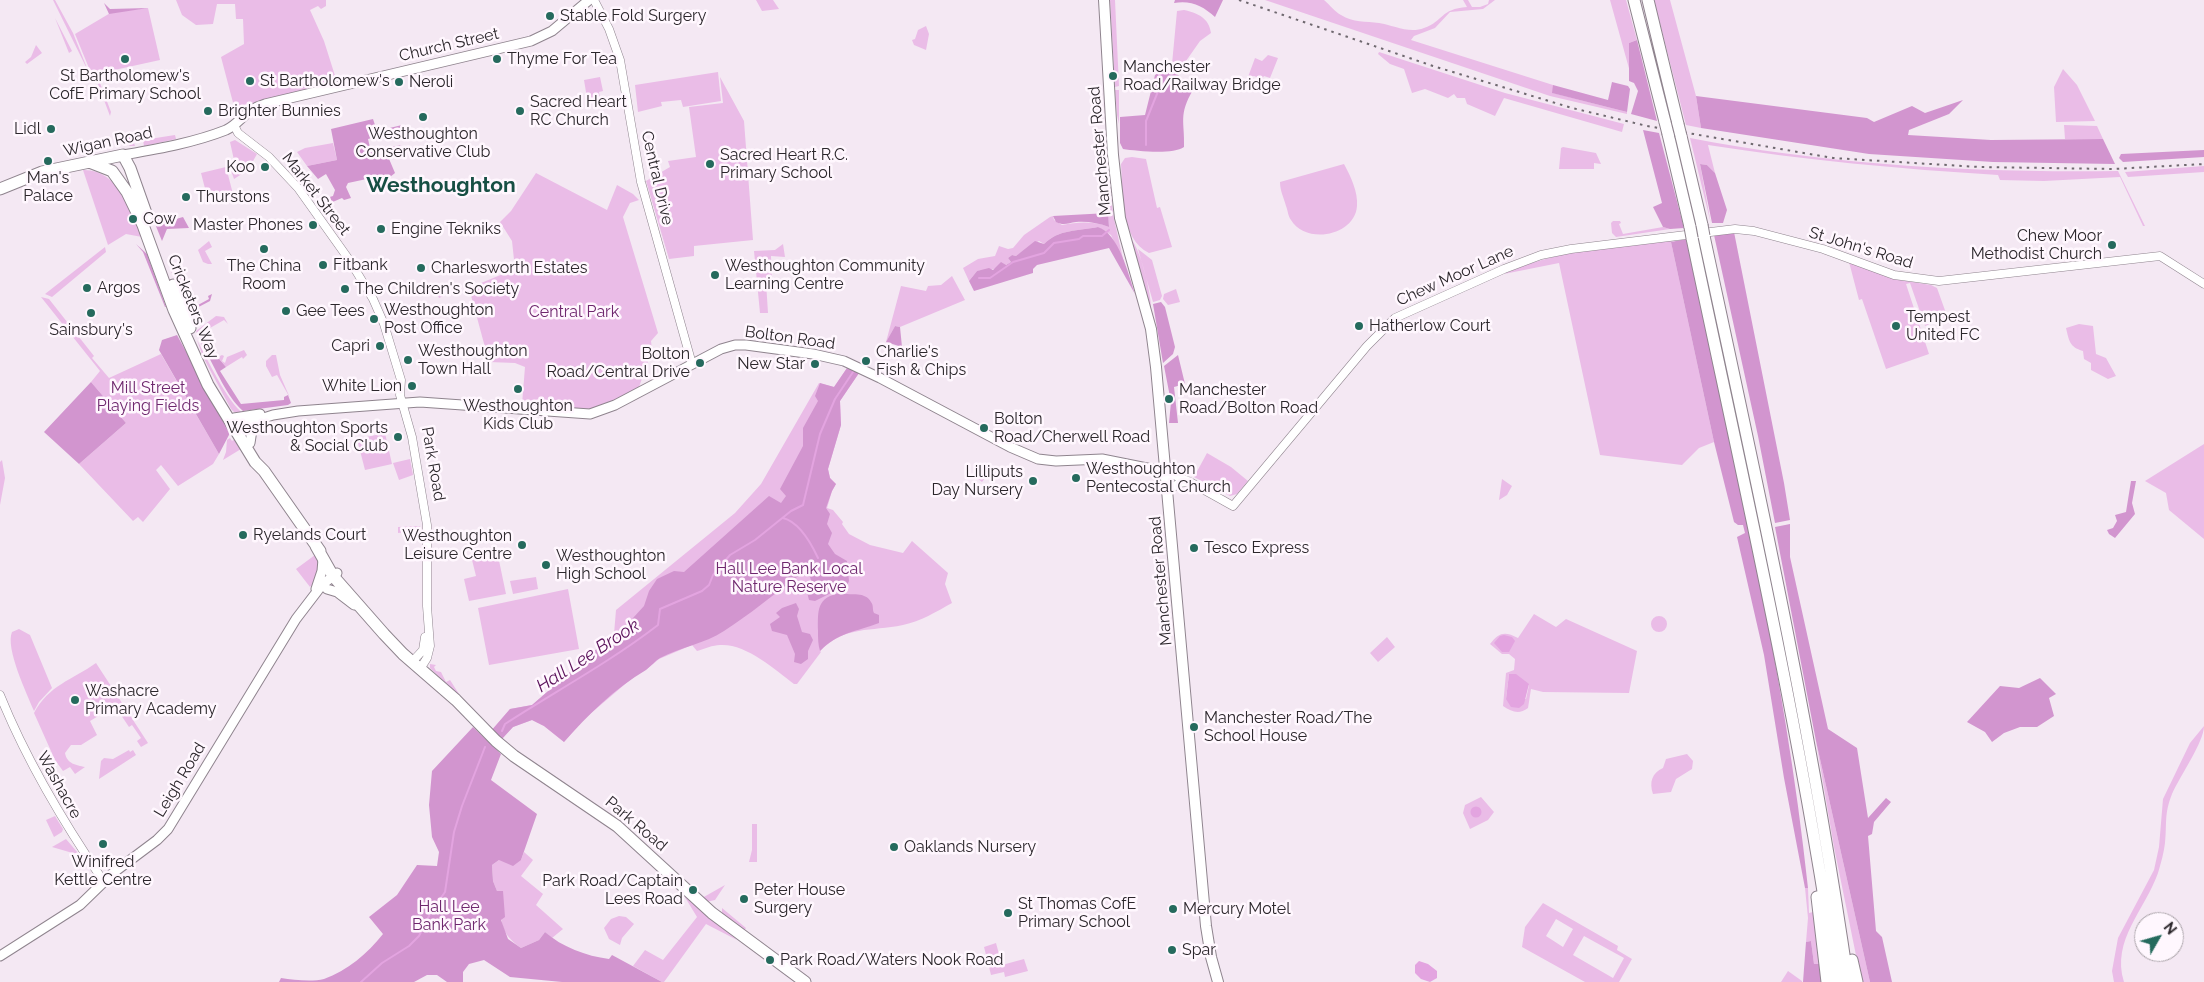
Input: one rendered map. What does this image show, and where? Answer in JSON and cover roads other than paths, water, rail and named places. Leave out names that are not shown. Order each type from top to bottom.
[{"type":"highway","points":[[1634,0],[1668,134],[1766,585],[1805,791],[1837,982]]},
{"type":"highway","points":[[1648,0],[1703,230],[1778,579],[1830,864],[1848,982]]},
{"type":"highway","points":[[118,155],[138,203],[143,225]]},
{"type":"highway","name":"Wigan Road","points":[[0,189],[42,172],[118,155]]},
{"type":"highway","name":"Cricketers Way","points":[[118,155],[130,168],[171,281],[205,365],[255,462],[264,471]]},
{"type":"highway","name":"Cricketers Way","points":[[89,162],[112,171],[119,179],[143,225],[176,317],[208,385],[234,424],[250,443],[264,471],[337,577]]},
{"type":"highway","name":"Cricketers Way","points":[[316,546],[323,559],[365,613],[416,665],[445,690]]},
{"type":"highway","name":"Park Road","points":[[445,690],[508,751],[617,826],[712,913],[805,982]]},
{"type":"highway","points":[[1805,791],[1828,982]]},
{"type":"highway","points":[[1830,864],[1857,982]]},
{"type":"main road","name":"Church Street","points":[[224,130],[246,113],[259,106],[531,41],[552,31],[588,0]]},
{"type":"main road","name":"Manchester Road","points":[[1104,0],[1115,182],[1120,218],[1151,329],[1160,392],[1206,926],[1211,957],[1218,982]]},
{"type":"main road","name":"Wigan Road","points":[[118,155],[191,141],[224,130]]},
{"type":"main road","name":"Bolton Road","points":[[273,416],[298,411],[401,403],[473,404],[590,414],[603,411],[721,349],[740,345],[831,357],[862,368],[1034,458],[1050,461],[1102,459],[1166,472]]},
{"type":"main road","points":[[234,424],[258,414],[273,416]]},
{"type":"main road","points":[[250,443],[250,434],[255,425],[273,416]]},
{"type":"main road","points":[[315,594],[322,571],[323,559]]},
{"type":"main road","name":"Leigh Road","points":[[315,594],[326,589],[337,577]]},
{"type":"main road","name":"Leigh Road","points":[[0,956],[67,914],[157,840],[170,826],[296,619],[315,594],[337,577]]},
{"type":"main road","points":[[326,589],[337,592],[365,613]]},
{"type":"street","name":"Central Drive","points":[[594,0],[609,29],[620,60],[641,182],[692,364]]},
{"type":"street","name":"Market Street","points":[[234,124],[238,133],[269,157],[298,188],[365,285],[379,309],[390,342],[401,380],[401,403]]},
{"type":"street","name":"St John's Road","points":[[1688,233],[1723,229],[1754,231],[1824,249],[1894,274],[1939,281],[2160,256],[2204,284]]},
{"type":"street","name":"Chew Moor Lane","points":[[1233,506],[1368,346],[1395,318],[1504,269],[1541,255],[1688,233]]},
{"type":"street","name":"Park Road","points":[[401,403],[410,429],[425,510],[427,537],[427,623],[425,646],[416,665]]},
{"type":"street","name":"Bolton Road","points":[[1166,472],[1190,482],[1233,506]]},
{"type":"street","points":[[1168,491],[1178,483],[1190,482]]},
{"type":"street","name":"Washacre","points":[[0,695],[24,750],[44,788],[70,832],[104,882]]},
{"type":"waterway","name":"Hall Lee Brook","points":[[1146,145],[1146,121],[1161,84],[1159,75],[1168,72]]},
{"type":"waterway","name":"Hall Lee Brook","points":[[979,278],[990,278],[1013,262],[1044,253],[1054,243],[1079,239],[1083,236],[1102,236],[1109,230]]},
{"type":"waterway","name":"Hall Lee Brook","points":[[502,731],[505,724],[640,639],[658,625],[660,609],[702,591],[709,585],[713,575],[730,555],[755,540],[791,511],[803,505],[820,434],[835,399],[853,372]]},
{"type":"waterway","points":[[783,518],[799,528],[818,558]]},
{"type":"waterway","name":"Hall Lee Brook","points":[[361,982],[382,963],[409,946],[419,936],[431,912],[445,892],[454,832],[485,747]]},
{"type":"railway","points":[[1239,0],[1433,66],[1572,108],[1647,126],[1833,158],[1979,167],[2113,169],[2204,164]]},
{"type":"place","name":"Stable Fold Surgery","points":[[550,16]]},
{"type":"place","name":"St Bartholomew's CofE Primary School","points":[[125,59]]},
{"type":"place","name":"Thyme For Tea","points":[[497,59]]},
{"type":"place","name":"Manchester Road/Railway Bridge","points":[[1113,76]]},
{"type":"place","name":"St Bartholomew's","points":[[250,81]]},
{"type":"place","name":"Neroli","points":[[399,82]]},
{"type":"place","name":"Brighter Bunnies","points":[[208,111]]},
{"type":"place","name":"Sacred Heart RC Church","points":[[520,111]]},
{"type":"place","name":"Westhoughton Conservative Club","points":[[423,117]]},
{"type":"place","name":"Lidl","points":[[51,129]]},
{"type":"place","name":"Man's Palace","points":[[48,161]]},
{"type":"place","name":"Sacred Heart R.C. Primary School","points":[[710,164]]},
{"type":"place","name":"Koo","points":[[265,167]]},
{"type":"place","name":"Thurstons","points":[[186,197]]},
{"type":"place","name":"Cow","points":[[133,219]]},
{"type":"place","name":"Master Phones","points":[[313,225]]},
{"type":"place","name":"Engine Tekniks","points":[[381,229]]},
{"type":"place","name":"Chew Moor Methodist Church","points":[[2112,245]]},
{"type":"place","name":"The China Room","points":[[264,249]]},
{"type":"place","name":"Fitbank","points":[[323,265]]},
{"type":"place","name":"Charlesworth Estates","points":[[421,268]]},
{"type":"place","name":"Westhoughton Community Learning Centre","points":[[715,275]]},
{"type":"place","name":"Argos","points":[[87,288]]},
{"type":"place","name":"The Children's Society","points":[[345,289]]},
{"type":"place","name":"Gee Tees","points":[[286,311]]},
{"type":"place","name":"Sainsbury's","points":[[91,313]]},
{"type":"place","name":"Westhoughton Post Office","points":[[374,319]]},
{"type":"place","name":"Hatherlow Court","points":[[1359,326]]},
{"type":"place","name":"Tempest United FC","points":[[1896,326]]},
{"type":"place","name":"Capri","points":[[380,346]]},
{"type":"place","name":"Westhoughton Town Hall","points":[[408,360]]},
{"type":"place","name":"Charlie's Fish & Chips","points":[[866,361]]},
{"type":"place","name":"Bolton Road/Central Drive","points":[[700,363]]},
{"type":"place","name":"New Star","points":[[815,364]]},
{"type":"place","name":"White Lion","points":[[412,386]]},
{"type":"place","name":"Westhoughton Kids Club","points":[[518,389]]},
{"type":"place","name":"Manchester Road/Bolton Road","points":[[1169,399]]},
{"type":"place","name":"Bolton Road/Cherwell Road","points":[[984,428]]},
{"type":"place","name":"Westhoughton Sports & Social Club","points":[[398,437]]},
{"type":"place","name":"Westhoughton Pentecostal Church","points":[[1076,478]]},
{"type":"place","name":"Lilliputs Day Nursery","points":[[1033,481]]},
{"type":"place","name":"Ryelands Court","points":[[243,535]]},
{"type":"place","name":"Westhoughton Leisure Centre","points":[[522,545]]},
{"type":"place","name":"Tesco Express","points":[[1194,548]]},
{"type":"place","name":"Westhoughton High School","points":[[546,565]]},
{"type":"place","name":"Washacre Primary Academy","points":[[75,700]]},
{"type":"place","name":"Manchester Road/The School House","points":[[1194,727]]},
{"type":"place","name":"Winifred Kettle Centre","points":[[103,844]]},
{"type":"place","name":"Oaklands Nursery","points":[[894,847]]},
{"type":"place","name":"Park Road/Captain Lees Road","points":[[693,890]]},
{"type":"place","name":"Peter House Surgery","points":[[744,899]]},
{"type":"place","name":"Mercury Motel","points":[[1173,909]]},
{"type":"place","name":"St Thomas CofE Primary School","points":[[1008,913]]},
{"type":"place","name":"Spar","points":[[1172,950]]},
{"type":"place","name":"Park Road/Waters Nook Road","points":[[770,960]]},
{"type":"district","name":"Westhoughton","points":[[441,186]]},
{"type":"park label","name":"Central Park","points":[[574,312]]},
{"type":"park label","name":"Mill Street Playing Fields","points":[[148,397]]},
{"type":"park label","name":"Hall Lee Bank Local Nature Reserve","points":[[789,578]]},
{"type":"park label","name":"Hall Lee Bank Park","points":[[449,916]]}]
